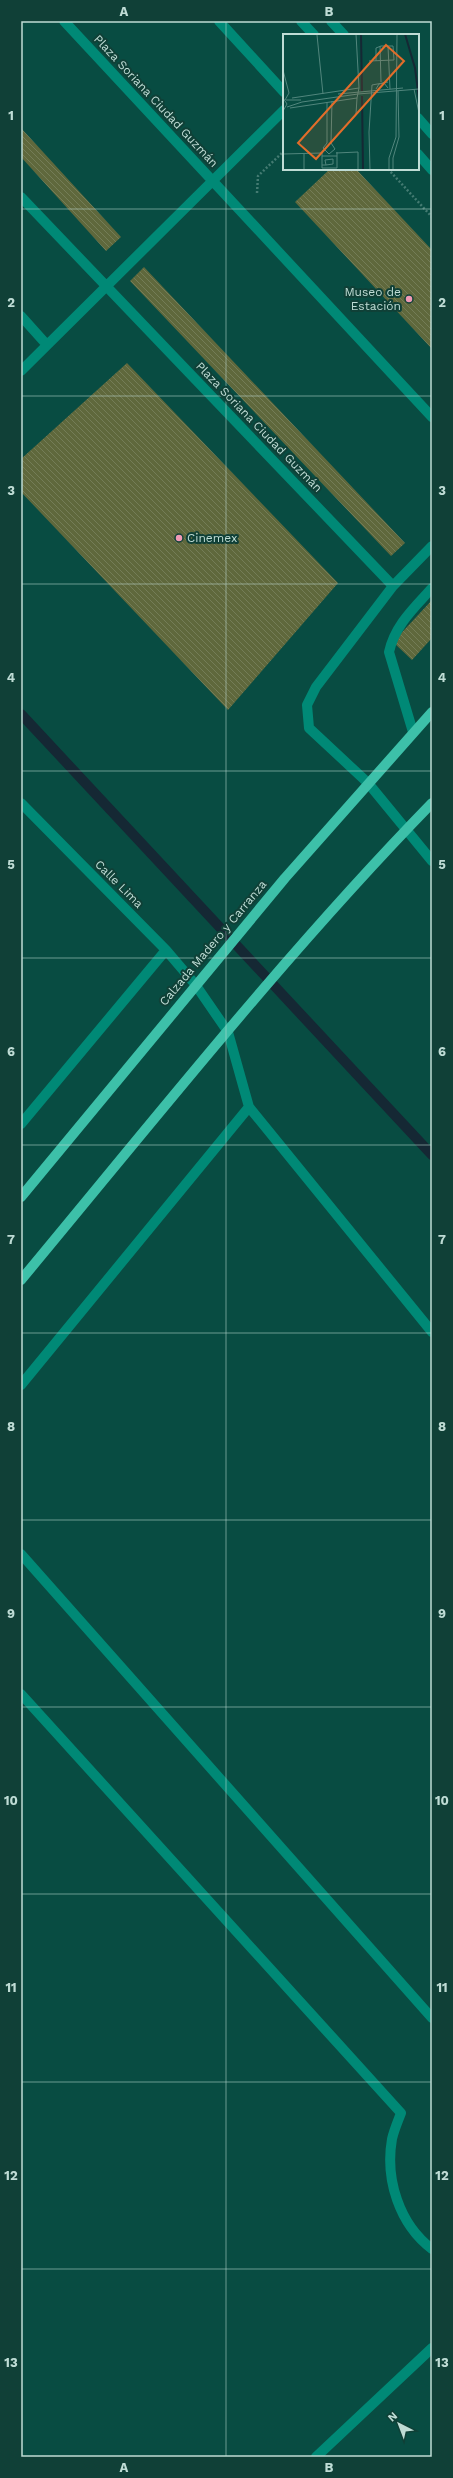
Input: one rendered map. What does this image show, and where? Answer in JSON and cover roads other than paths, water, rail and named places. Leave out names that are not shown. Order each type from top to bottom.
[{"type":"main road","name":"Calzada Madero y Carranza","points":[[21,1197],[195,984],[285,878],[432,712]]},
{"type":"main road","points":[[21,1280],[245,1012],[331,913],[432,803]]},
{"type":"street","name":"Plaza Soriana Ciudad Guzmán","points":[[64,21],[432,417]]},
{"type":"street","points":[[219,21],[283,91]]},
{"type":"street","points":[[301,21],[313,34]]},
{"type":"street","points":[[331,21],[343,34]]},
{"type":"street","name":"Plaza Soriana Ciudad Guzmán","points":[[21,371],[283,111]]},
{"type":"street","points":[[419,119],[432,134]]},
{"type":"street","points":[[419,155],[432,170]]},
{"type":"street","name":"Plaza Soriana Ciudad Guzmán","points":[[21,197],[392,586]]},
{"type":"street","points":[[21,316],[47,345]]},
{"type":"street","points":[[432,546],[392,586],[316,687],[306,705],[310,728],[368,783],[432,861]]},
{"type":"street","points":[[413,732],[389,652],[398,626],[432,588]]},
{"type":"street","name":"Calle Lima","points":[[21,803],[166,950],[195,984],[228,1032],[249,1107]]},
{"type":"street","points":[[21,1124],[166,950]]},
{"type":"street","points":[[21,1385],[249,1107],[432,1332]]},
{"type":"street","points":[[21,1554],[432,2018]]},
{"type":"street","points":[[21,1694],[401,2113],[392,2138],[390,2166],[395,2194],[406,2220],[423,2243],[432,2249]]},
{"type":"street","points":[[316,2457],[432,2348]]},
{"type":"waterway","points":[[21,714],[432,1155]]},
{"type":"place","name":"Museo de Estación","points":[[409,299]]},
{"type":"place","name":"Cinemex","points":[[179,538]]}]
